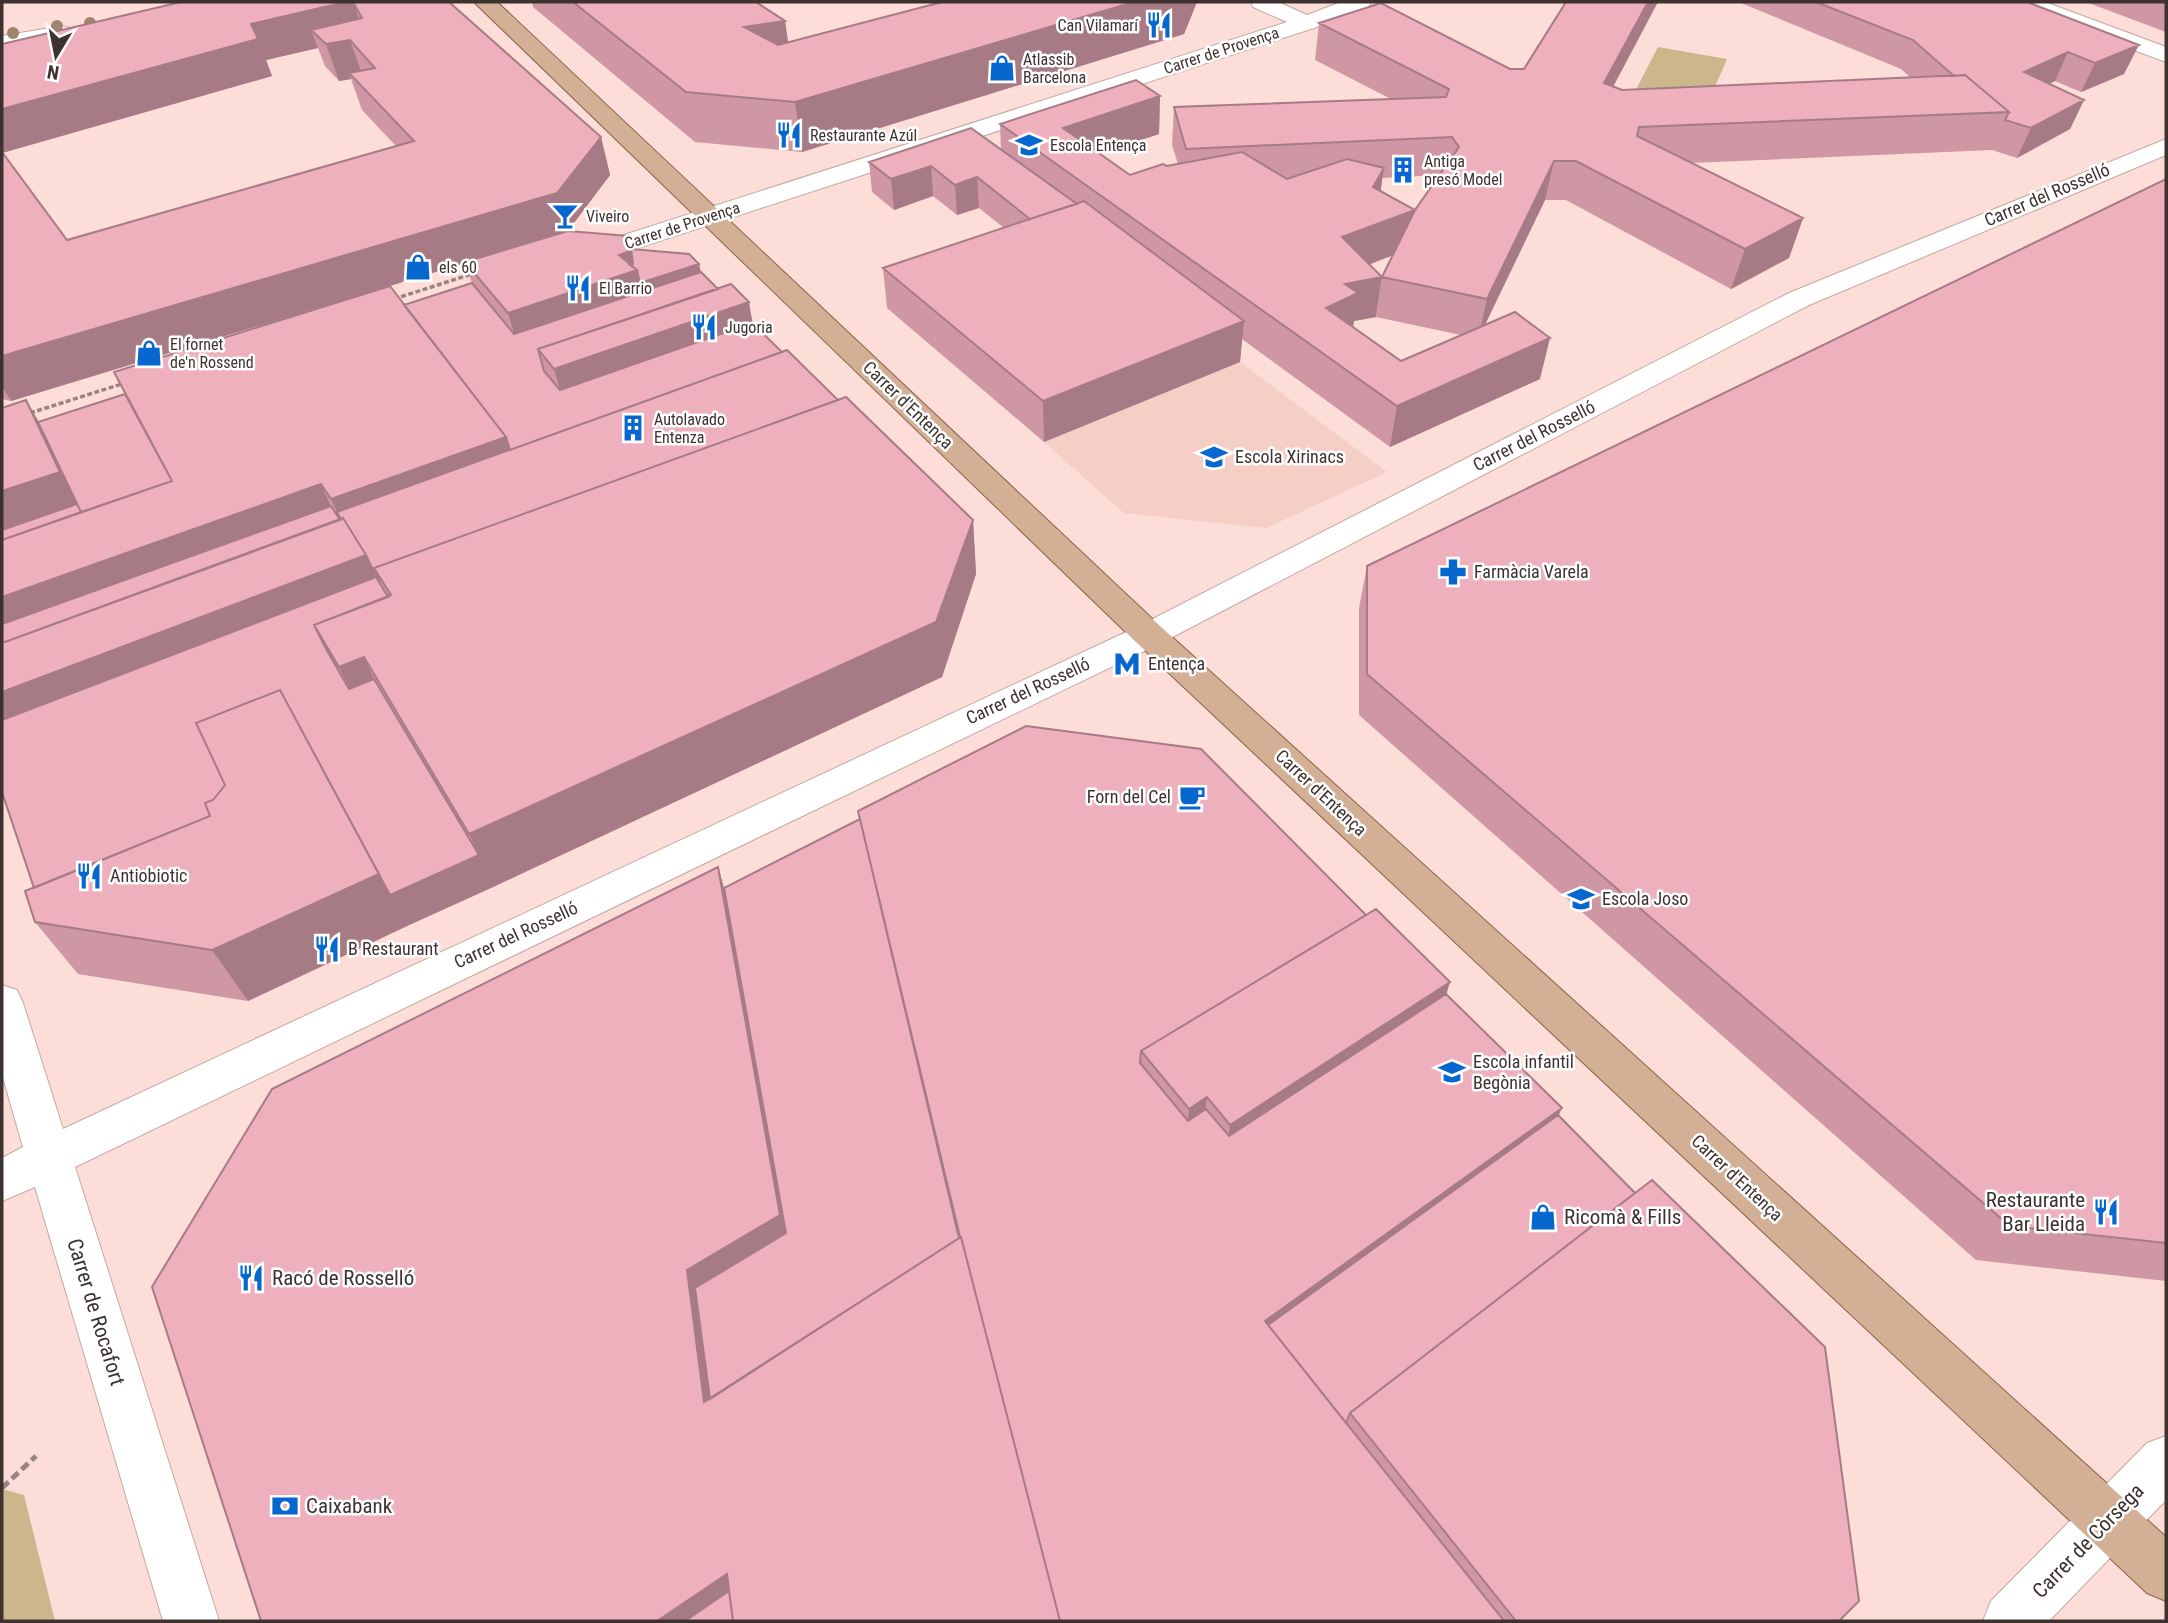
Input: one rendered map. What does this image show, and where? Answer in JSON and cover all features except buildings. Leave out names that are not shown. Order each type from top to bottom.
[{"type":"main road","name":"Carrer d'Entença","points":[[485,2],[1149,635],[2166,1574]]},
{"type":"street","points":[[1261,2],[1306,23]]},
{"type":"street","name":"Carrer de Provença","points":[[560,264],[1306,23],[1360,2]]},
{"type":"street","points":[[2026,2],[2166,55]]},
{"type":"street","points":[[2,43],[88,29]]},
{"type":"street","name":"Carrer del Rosselló","points":[[2,1180],[1149,635],[1799,299],[2166,146]]},
{"type":"street","name":"Carrer de Rocafort","points":[[2,1003],[191,1621]]},
{"type":"street","name":"Carrer de Còrsega","points":[[2011,1621],[2107,1519],[2166,1462]]},
{"type":"path","points":[[384,302],[476,273]]},
{"type":"path","points":[[24,414],[135,379]]},
{"type":"path","points":[[2,1488],[36,1456]]},
{"type":"shaded area","points":[[1658,47],[1727,59],[1702,117],[1629,103]]},
{"type":"shaded area","name":"Escola Xirinacs","points":[[1240,362],[1387,472],[1266,528],[1124,513],[1044,442]]},
{"type":"shaded area","points":[[2,1489],[24,1495],[55,1621],[2,1621]]},
{"type":"place","name":"Can Vilamarí","points":[[1159,25]]},
{"type":"place","name":"Atlassib Barcelona","points":[[1002,68]]},
{"type":"place","name":"Restaurante Azúl","points":[[789,135]]},
{"type":"place","name":"Escola Entença","points":[[1029,145]]},
{"type":"place","name":"Antiga presó Model","points":[[1403,170]]},
{"type":"place","name":"Viveiro","points":[[565,216]]},
{"type":"place","name":"els 60","points":[[418,267]]},
{"type":"place","name":"El Barrio","points":[[578,288]]},
{"type":"place","name":"Jugoria","points":[[704,327]]},
{"type":"place","name":"El fornet de'n Rossend","points":[[149,353]]},
{"type":"place","name":"Autolavado Entenza","points":[[633,428]]},
{"type":"place","name":"Escola Xirinacs","points":[[1214,457]]},
{"type":"place","name":"Farmàcia Varela","points":[[1453,572]]},
{"type":"place","name":"Entença","points":[[1127,664]]},
{"type":"place","name":"Forn del Cel","points":[[1192,797]]},
{"type":"place","name":"Antiobiotic","points":[[89,876]]},
{"type":"place","name":"Escola Joso","points":[[1581,899]]},
{"type":"place","name":"B Restaurant","points":[[327,949]]},
{"type":"place","name":"Escola infantil Begònia","points":[[1452,1072]]},
{"type":"place","name":"Restaurante Bar Lleida","points":[[2106,1212]]},
{"type":"place","name":"Ricomà & Fills","points":[[1543,1217]]},
{"type":"place","name":"Racó de Rosselló","points":[[251,1278]]},
{"type":"place","name":"Caixabank","points":[[285,1506]]}]
